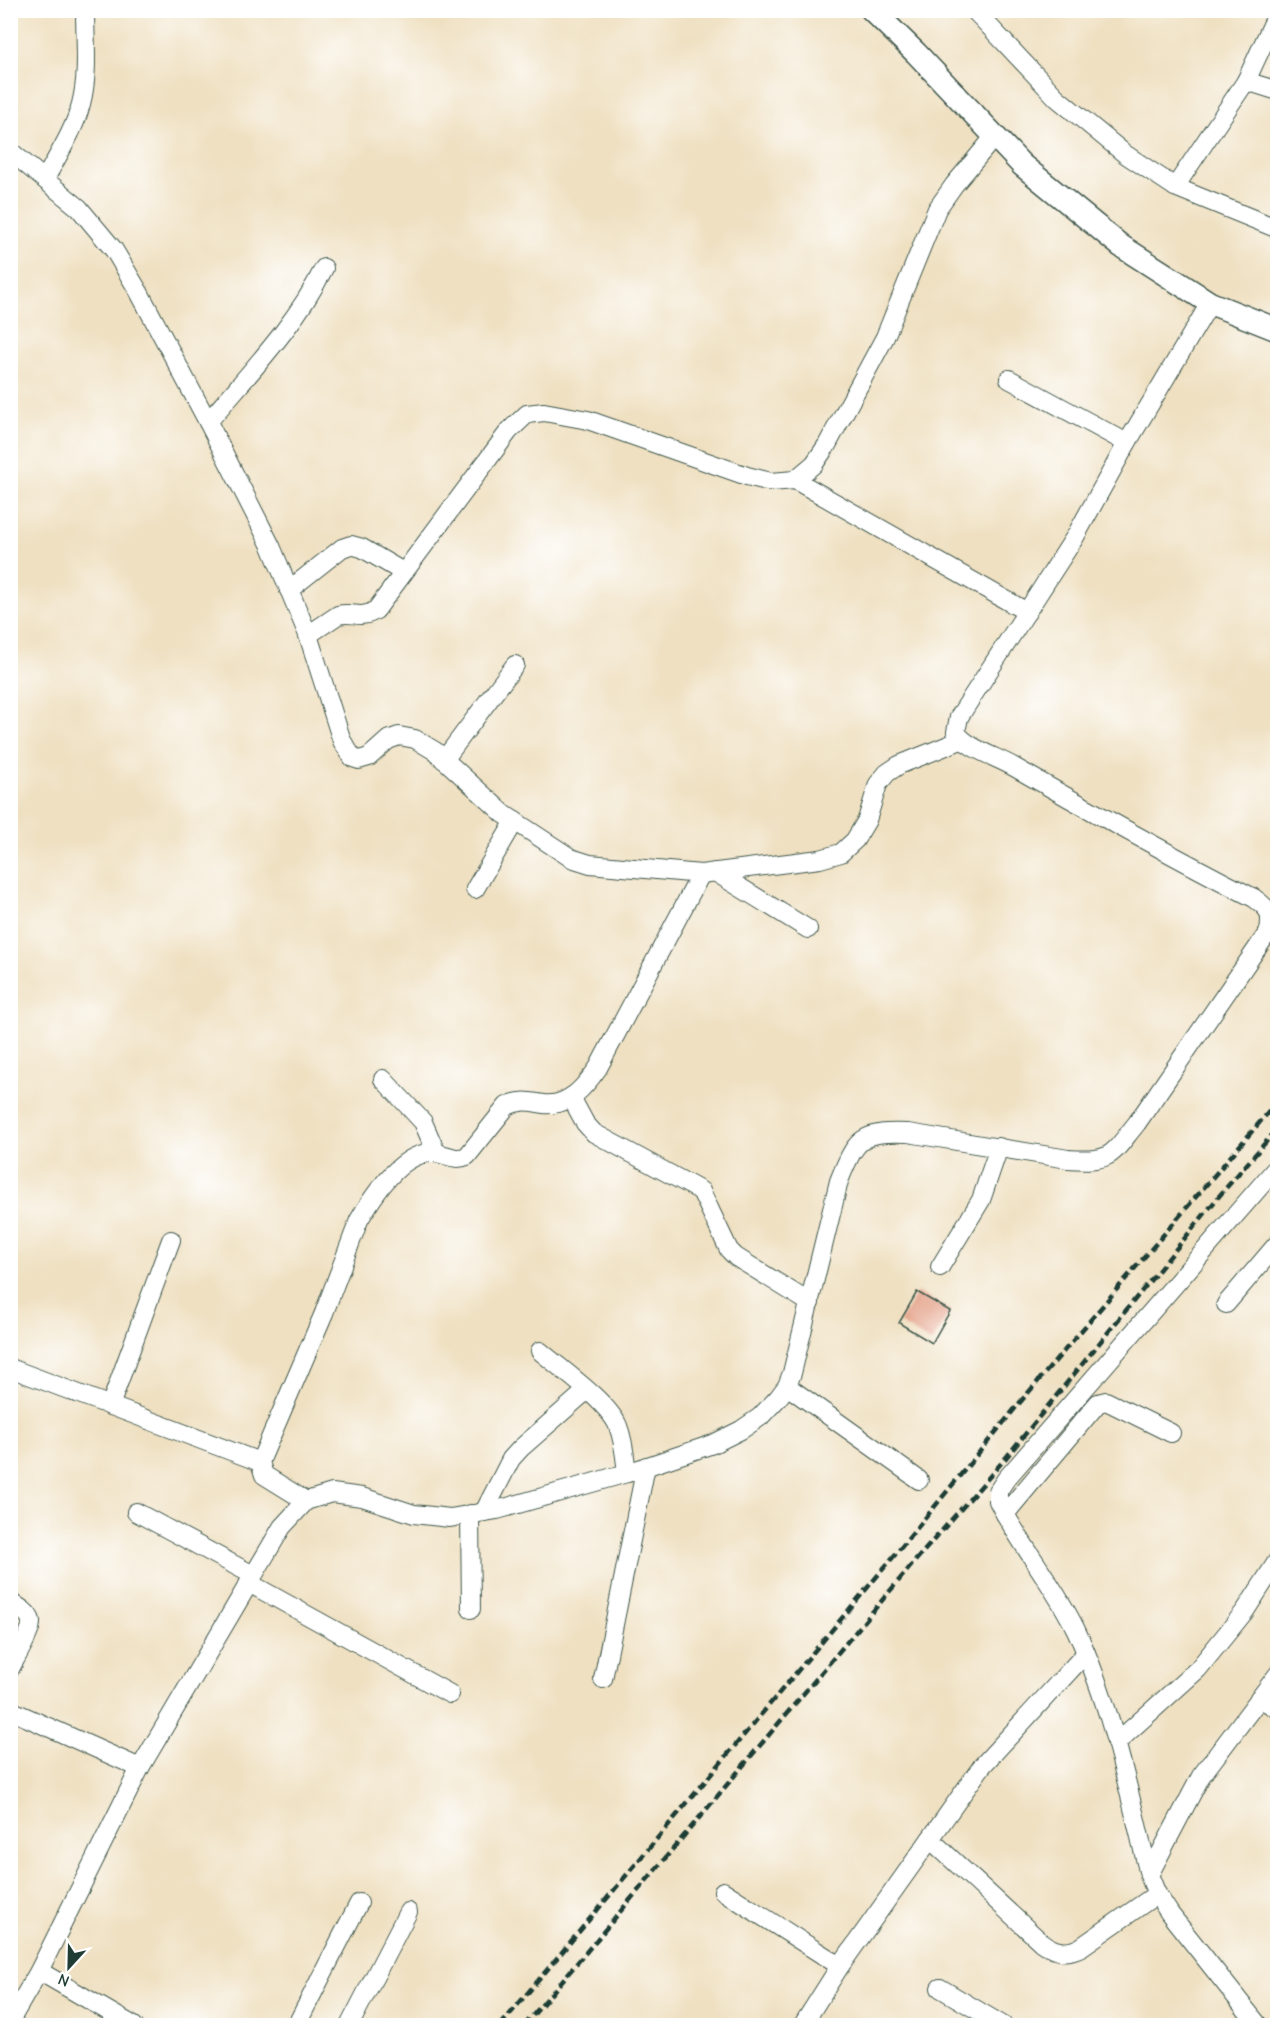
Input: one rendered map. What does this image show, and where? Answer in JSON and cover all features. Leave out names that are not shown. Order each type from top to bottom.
[{"type":"main road","points":[[872,10],[1022,165],[1121,246],[1210,303],[1278,330]]},
{"type":"street","points":[[45,180],[74,125],[81,104],[86,82],[85,10]]},
{"type":"street","points":[[974,10],[1057,98],[1125,154],[1175,188],[1278,229]]},
{"type":"street","points":[[1175,188],[1246,81],[1278,12]]},
{"type":"street","points":[[1246,81],[1278,91]]},
{"type":"street","points":[[795,480],[814,464],[827,445],[885,337],[937,209],[995,136]]},
{"type":"street","points":[[10,151],[79,208],[114,250],[208,422],[271,546],[308,635],[342,741],[353,758],[359,760],[369,757],[388,740],[399,736],[416,739],[435,751],[479,793],[515,821],[572,858],[590,864],[708,873],[820,859],[841,852],[855,840],[867,820],[878,784],[886,773],[899,765],[961,740]]},
{"type":"street","points":[[208,422],[296,315],[314,289],[324,268]]},
{"type":"street","points":[[10,2021],[39,1971],[140,1768],[282,1527],[306,1501],[332,1493],[362,1497],[414,1514],[450,1518],[477,1513],[627,1473],[713,1444],[741,1430],[760,1417],[787,1386],[800,1347],[839,1181],[846,1163],[862,1139],[870,1134],[908,1133],[1094,1161],[1105,1158],[1114,1151],[1137,1123],[1269,931],[1274,913],[1254,898],[1165,853],[1000,759],[961,740],[956,732],[959,717],[1075,537],[1127,443],[1210,303]]},
{"type":"street","points":[[1009,379],[1127,443]]},
{"type":"street","points":[[308,635],[338,615],[344,613],[361,616],[376,610],[509,431],[527,414],[544,411],[588,420],[747,476],[771,482],[795,480],[1027,612]]},
{"type":"street","points":[[289,590],[342,548],[351,545],[362,548],[403,572]]},
{"type":"street","points":[[444,760],[515,665]]},
{"type":"street","points":[[475,889],[515,821]]},
{"type":"street","points":[[708,873],[808,929]]},
{"type":"street","points":[[306,1501],[264,1474],[260,1462],[324,1313],[359,1220],[379,1191],[406,1160],[422,1153],[436,1152],[458,1159],[467,1156],[507,1106],[516,1101],[551,1104],[571,1097],[586,1085],[598,1068],[708,873]]},
{"type":"street","points":[[382,1079],[423,1122],[436,1152]]},
{"type":"street","points":[[571,1097],[585,1123],[594,1133],[701,1191],[729,1250],[810,1304]]},
{"type":"street","points":[[940,1267],[981,1200],[999,1147]]},
{"type":"street","points":[[1259,2025],[1170,1914],[1157,1894],[1149,1875],[1116,1743],[1086,1653],[1074,1627],[1001,1508],[998,1491],[1278,1166]]},
{"type":"street","points":[[110,1406],[171,1240]]},
{"type":"street","points":[[1226,1304],[1278,1243]]},
{"type":"street","points":[[540,1351],[604,1406],[618,1424],[623,1441],[627,1473]]},
{"type":"street","points":[[10,1368],[260,1462]]},
{"type":"street","points":[[787,1386],[919,1480]]},
{"type":"street","points":[[471,1609],[477,1513],[511,1459],[586,1391]]},
{"type":"street","points":[[1001,1508],[1098,1403],[1106,1401],[1171,1432]]},
{"type":"street","points":[[603,1679],[646,1466]]},
{"type":"street","points":[[136,1512],[450,1694]]},
{"type":"street","points":[[1116,1743],[1198,1669],[1245,1611],[1278,1560]]},
{"type":"street","points":[[10,1602],[26,1613],[31,1620],[30,1628],[10,1669]]},
{"type":"street","points":[[802,2025],[840,1966],[982,1766],[1086,1653]]},
{"type":"street","points":[[1149,1875],[1202,1776],[1278,1674]]},
{"type":"street","points":[[1259,1698],[1278,1709]]},
{"type":"street","points":[[10,1710],[140,1768]]},
{"type":"street","points":[[930,1839],[1041,1942],[1057,1952],[1073,1952],[1157,1894]]},
{"type":"street","points":[[723,1891],[840,1966]]},
{"type":"street","points":[[296,2025],[359,1903]]},
{"type":"street","points":[[349,2025],[408,1912]]},
{"type":"street","points":[[39,1971],[134,2025]]},
{"type":"street","points":[[940,1988],[1004,2025]]},
{"type":"building","points":[[917,1292],[950,1311],[932,1343],[899,1323]]},
{"type":"railway","points":[[500,2026],[1022,1400],[1278,1101]]},
{"type":"railway","points":[[524,2026],[916,1560],[1004,1460],[1220,1195],[1278,1128]]}]
